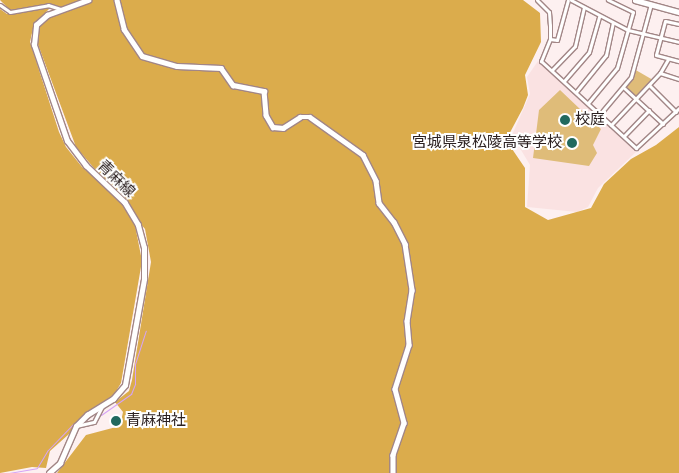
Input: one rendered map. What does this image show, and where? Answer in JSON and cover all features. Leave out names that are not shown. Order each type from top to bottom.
[{"type":"street","name":"青麻線","points":[[49,473],[60,463],[76,426],[120,393],[128,377],[144,279],[145,254],[132,212],[86,166],[67,141],[34,45],[34,31],[47,15],[88,0]]},
{"type":"street","points":[[117,0],[124,29],[142,56],[177,66],[220,68],[233,85],[264,91],[266,115],[273,127],[283,128],[300,117],[310,117],[363,155],[376,180],[380,203],[394,222],[405,244],[412,290],[407,318],[409,345],[395,389],[404,423],[392,455],[394,473]]},
{"type":"street","points":[[537,0],[549,12],[550,39],[540,60],[636,148],[678,110],[649,85]]},
{"type":"street","points":[[550,39],[558,40],[570,0],[628,30],[679,42]]},
{"type":"street","points":[[588,103],[612,78],[633,12],[608,0]]},
{"type":"street","points":[[635,0],[652,2],[679,12]]},
{"type":"street","points":[[600,114],[624,88],[639,57],[652,2]]},
{"type":"street","points":[[0,6],[10,12],[48,5],[60,10]]},
{"type":"street","points":[[552,70],[575,46],[584,8]]},
{"type":"street","points":[[564,81],[589,52],[599,16]]},
{"type":"street","points":[[679,24],[665,21],[656,55],[679,60]]},
{"type":"street","points":[[576,92],[606,55],[613,23]]},
{"type":"street","points":[[612,124],[660,73],[668,58]]},
{"type":"street","points":[[660,73],[679,79]]},
{"type":"street","points":[[624,88],[663,124]]},
{"type":"street","points":[[624,136],[648,110]]},
{"type":"street","points":[[76,426],[94,422],[102,406]]},
{"type":"shaded area","points":[[0,0],[523,0],[540,13],[541,42],[525,75],[528,95],[506,140],[525,168],[525,207],[548,220],[591,208],[604,184],[631,159],[656,145],[679,127],[679,473],[57,473],[86,435],[120,426],[123,412],[115,402],[129,391],[132,380],[151,262],[145,229],[124,204],[134,220],[142,261],[121,383],[115,393],[50,451],[46,468],[32,467],[0,473],[0,9],[7,14],[50,8],[34,24],[30,42],[59,132],[66,147],[82,167],[122,201],[76,147],[36,39],[38,29],[46,19],[60,14],[51,4],[10,10]]},
{"type":"shaded area","name":"宮城県泉松陵高等学校","points":[[538,61],[636,152],[598,188],[588,207],[577,212],[527,207],[530,165],[512,135],[530,94],[527,77]]},
{"type":"shaded area","points":[[634,69],[653,80],[636,99],[624,88]]},
{"type":"shaded area","name":"校庭","points":[[560,90],[601,129],[593,145],[597,153],[589,166],[533,158],[539,110]]},
{"type":"waterway","points":[[101,415],[131,394],[135,384],[135,364],[146,331]]},
{"type":"waterway","points":[[9,473],[37,468],[48,450],[74,423]]},
{"type":"place","name":"校庭","points":[[565,120]]},
{"type":"place","name":"宮城県泉松陵高等学校","points":[[572,143]]},
{"type":"place","name":"青麻神社","points":[[116,421]]}]
